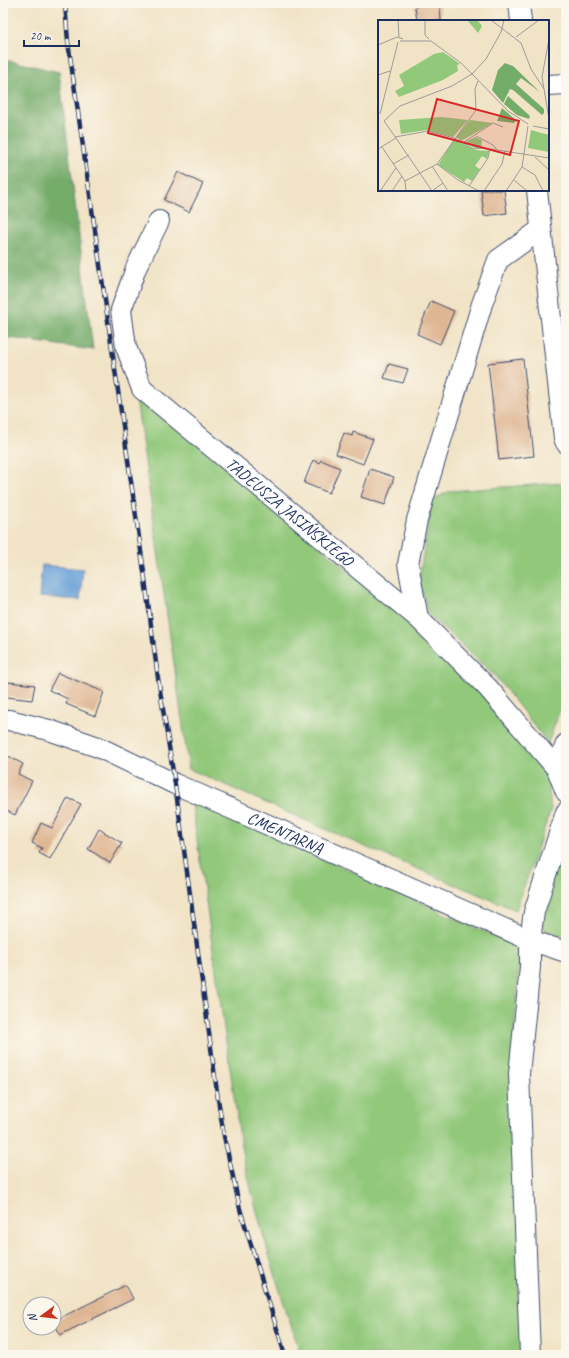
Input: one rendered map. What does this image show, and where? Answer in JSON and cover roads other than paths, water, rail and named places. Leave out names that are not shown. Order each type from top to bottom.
[{"type":"street","points":[[519,3],[521,20]]},
{"type":"street","points":[[549,85],[566,84]]},
{"type":"street","points":[[537,191],[540,230],[559,329],[564,438],[566,443]]},
{"type":"street","name":"TADEUSZA JASIŃSKIEGO","points":[[159,220],[136,268],[121,310],[126,347],[142,389],[418,618],[488,688],[557,769],[566,792]]},
{"type":"street","points":[[418,618],[408,564],[417,520],[482,304],[498,260],[540,230]]},
{"type":"street","name":"CMENTARNA","points":[[3,720],[9,720],[49,730],[98,747],[175,784],[530,940],[566,952]]},
{"type":"street","points":[[557,769],[566,744]]},
{"type":"street","points":[[530,1355],[520,1074],[530,967],[530,940],[534,912],[566,812]]},
{"type":"water","points":[[42,565],[83,569],[80,600],[39,597]]},
{"type":"railway","points":[[65,3],[68,42],[224,1136],[240,1209],[285,1355]]}]
